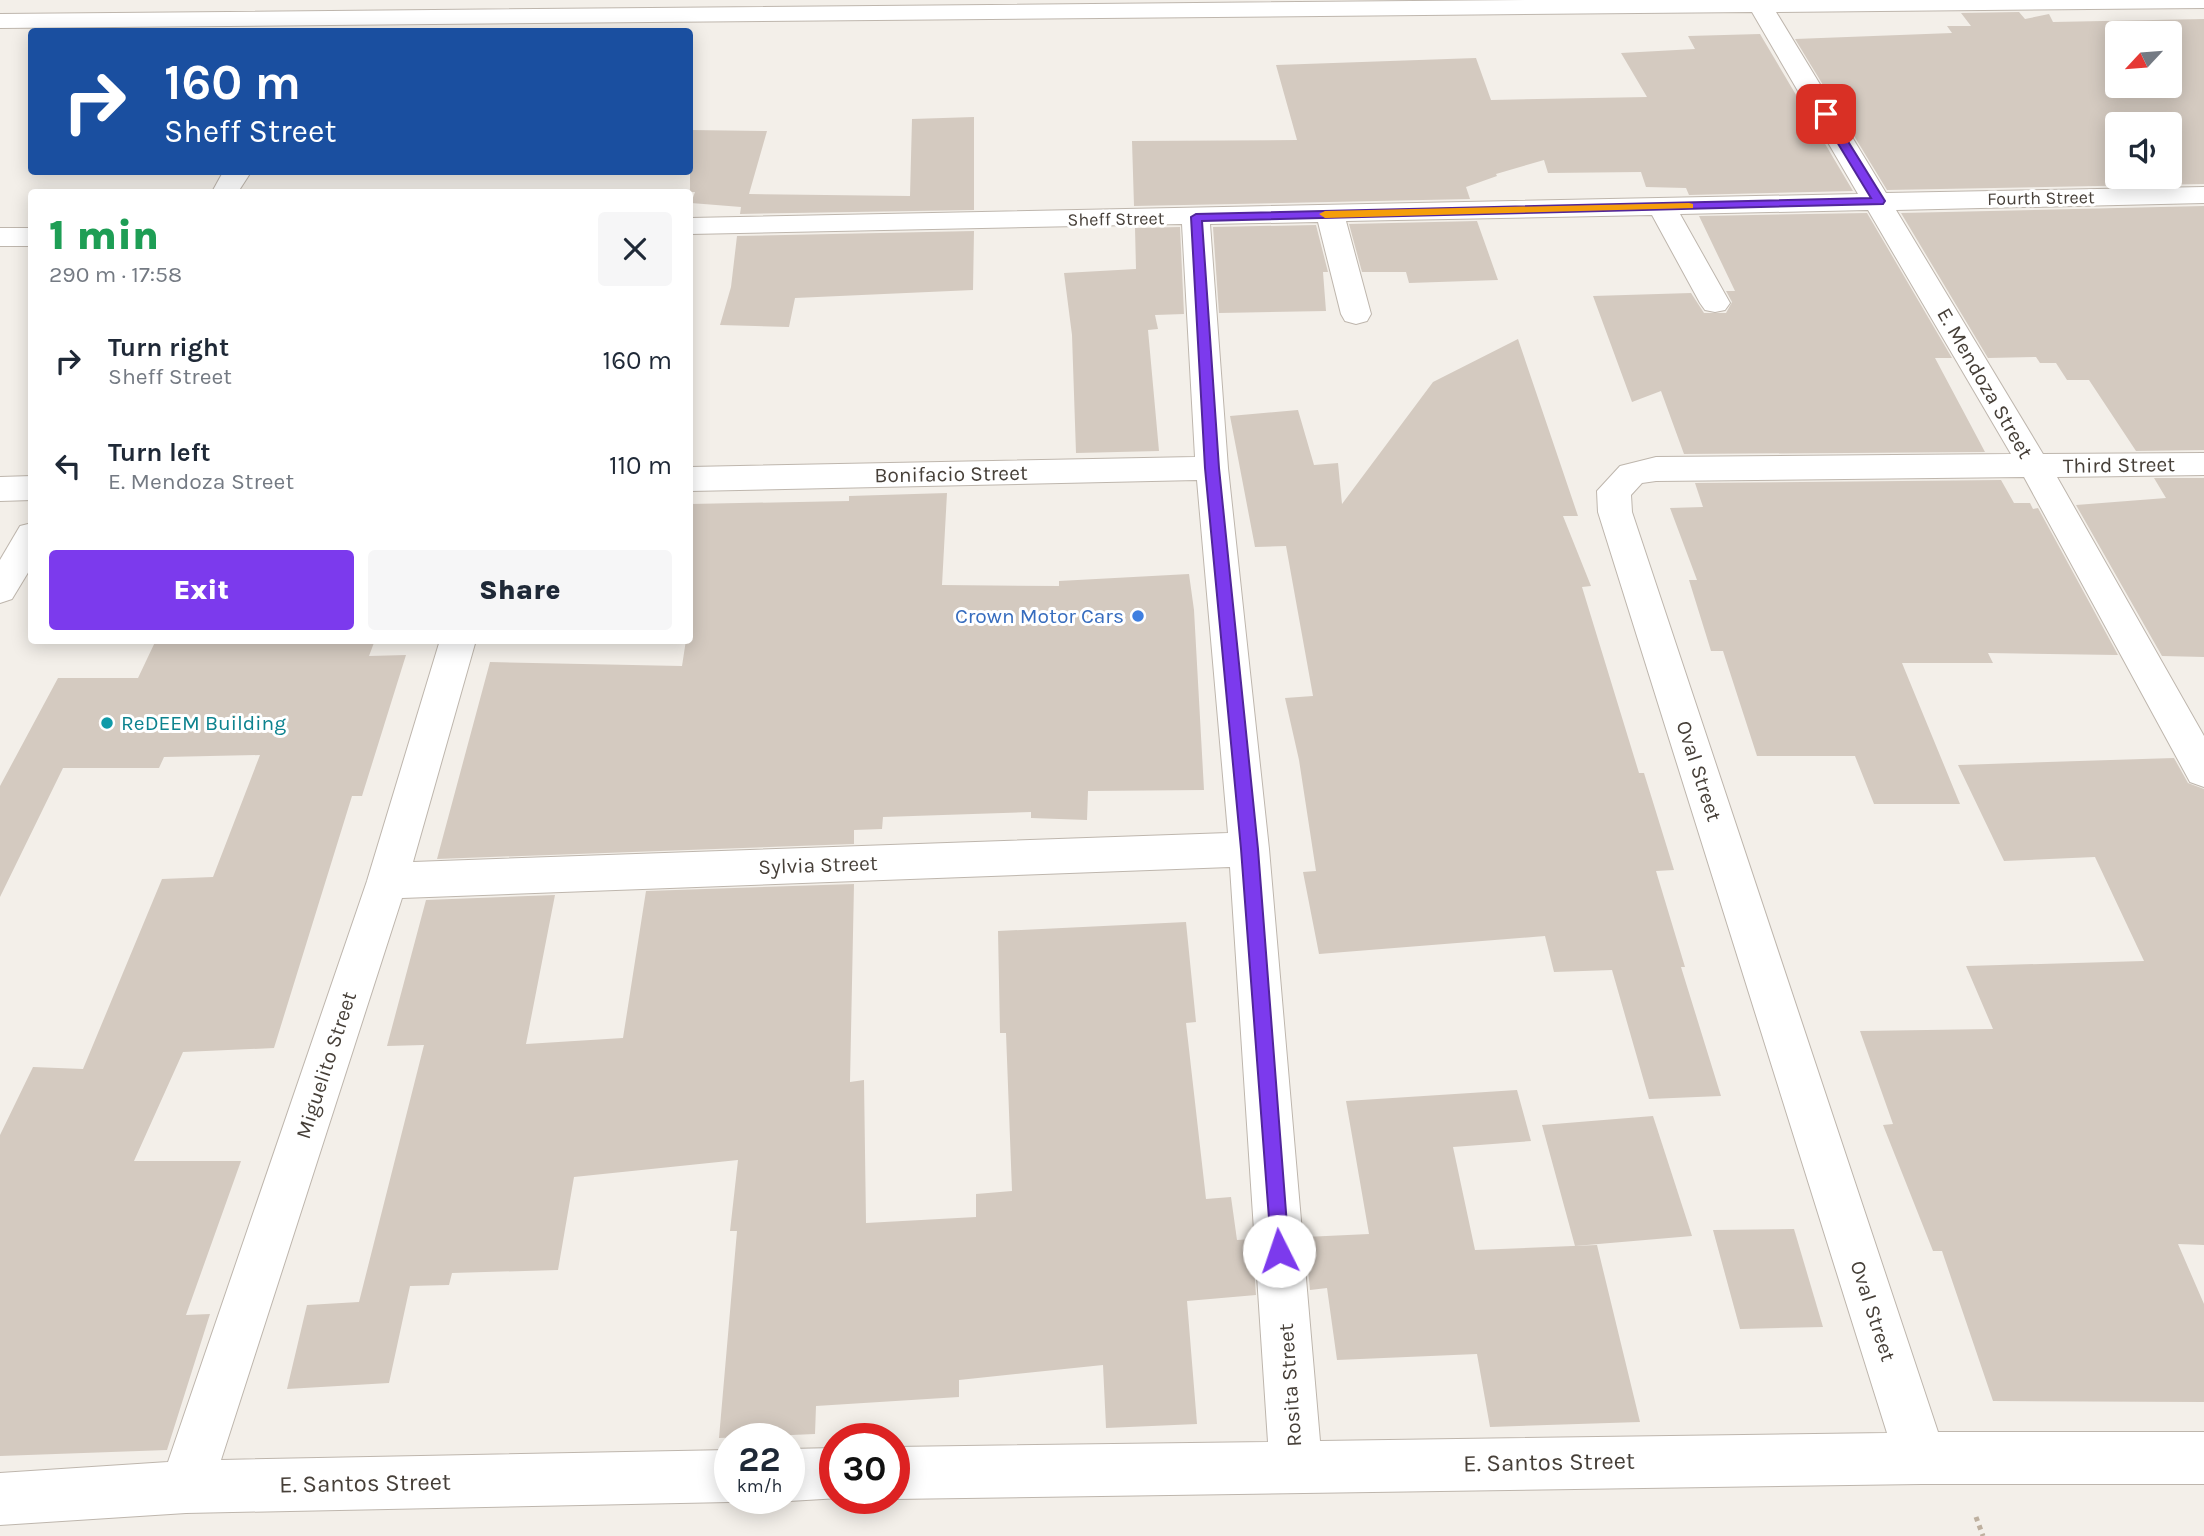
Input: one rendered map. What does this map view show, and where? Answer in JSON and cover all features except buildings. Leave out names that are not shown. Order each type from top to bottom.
[{"type":"street","points":[[0,21],[325,16],[374,8],[2204,1]]},
{"type":"street","name":"E. Mendoza Street","points":[[1758,2],[1879,201],[2034,466],[2204,771]]},
{"type":"street","name":"Fourth Street","points":[[1879,201],[2204,195]]},
{"type":"street","name":"Sheff Street","points":[[693,226],[1879,201]]},
{"type":"street","points":[[1662,206],[1715,303]]},
{"type":"street","points":[[1330,214],[1356,314]]},
{"type":"street","name":"Rosita Street","points":[[1196,217],[1212,468],[1249,849],[1296,1465]]},
{"type":"street","points":[[0,237],[28,237]]},
{"type":"street","name":"Third Street","points":[[2034,466],[2204,464]]},
{"type":"street","name":"Oval Street","points":[[1921,1458],[1613,499],[1618,484],[1632,474],[1656,470],[2034,466]]},
{"type":"street","name":"Bonifacio Street","points":[[693,479],[1212,468]]},
{"type":"street","points":[[0,488],[28,488]]},
{"type":"street","points":[[0,590],[28,542]]},
{"type":"street","name":"Miguelito Street","points":[[186,1487],[387,881],[457,644]]},
{"type":"street","name":"Sylvia Street","points":[[387,881],[1249,849]]},
{"type":"street","name":"E. Santos Street","points":[[910,1473],[1296,1465],[1921,1458],[2204,1458]]},
{"type":"street","name":"E. Santos Street","points":[[0,1499],[186,1487],[714,1476]]},
{"type":"slow traffic","points":[[1325,214],[1689,206]]},
{"type":"place","name":"Crown Motor Cars","points":[[1138,616]]},
{"type":"place","name":"ReDEEM Building","points":[[107,723]]},
{"type":"route","points":[[1279,1251],[1249,849],[1212,468],[1196,217],[1879,201],[1826,114]]}]
